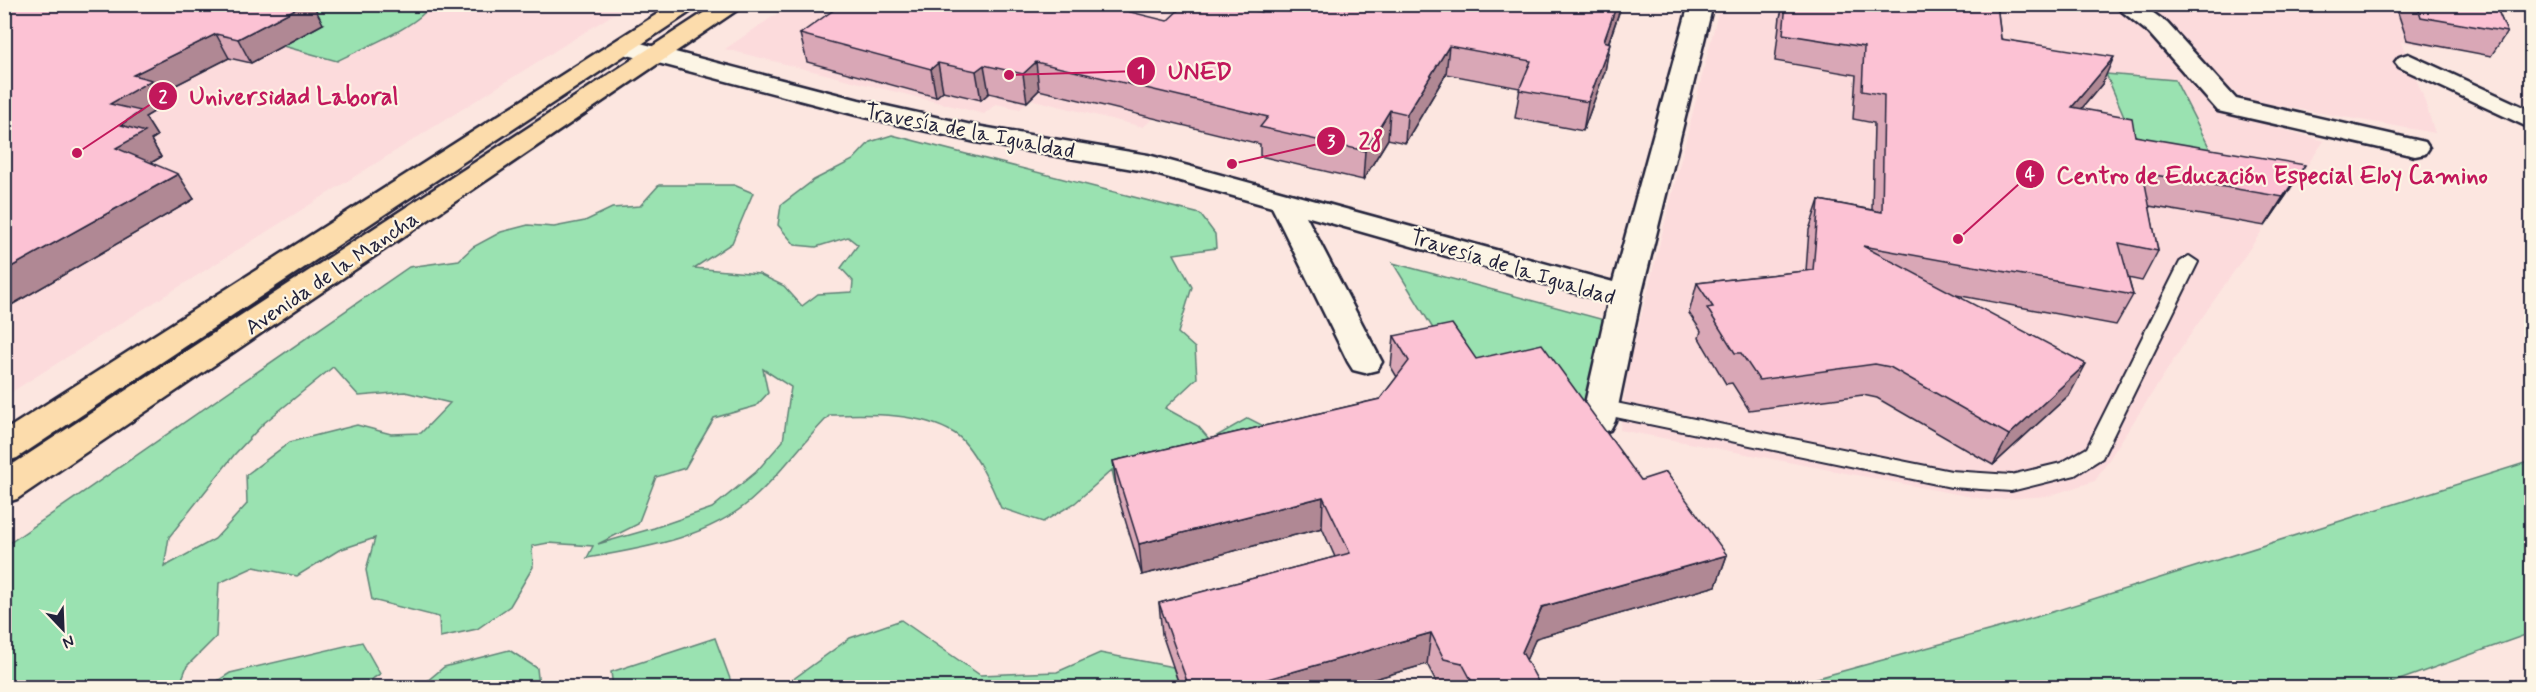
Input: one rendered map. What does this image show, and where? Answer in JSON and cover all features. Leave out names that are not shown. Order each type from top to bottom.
[{"type":"main road","name":"Avenida de la Mancha","points":[[4,449],[690,4]]},
{"type":"main road","name":"Avenida de la Mancha","points":[[4,489],[734,4]]},
{"type":"street","points":[[1624,296],[1701,4]]},
{"type":"street","points":[[2125,4],[2158,28],[2227,105],[2415,148]]},
{"type":"street","points":[[625,47],[658,55]]},
{"type":"street","name":"Travesía de la Igualdad","points":[[658,55],[856,108],[976,134],[1148,163],[1624,296],[1599,414]]},
{"type":"street","points":[[2408,62],[2532,121]]},
{"type":"street","points":[[1283,200],[1365,362]]},
{"type":"lane","points":[[1599,414],[1951,479],[2011,483],[2067,469],[2095,453],[2189,262]]},
{"type":"shaded area","points":[[5,5],[628,5],[5,396]]},
{"type":"shaded area","points":[[790,5],[1293,5],[1143,127],[1030,99],[1020,109],[996,104],[984,114],[725,49]]},
{"type":"shaded area","points":[[1720,5],[2116,5],[2136,18],[2187,75],[2234,115],[2324,141],[2188,338],[2095,481],[2048,496],[1988,500],[1620,430],[1628,368]]},
{"type":"shaded area","points":[[2139,5],[2471,5],[2491,56],[2401,42],[2422,93],[2435,133],[2241,99],[2165,23]]},
{"type":"green space","points":[[253,5],[430,5],[424,13],[402,29],[337,61],[283,46]]},
{"type":"green space","points":[[2106,74],[2175,80],[2211,151],[2136,144]]},
{"type":"green space","points":[[892,135],[1200,214],[1215,234],[1216,248],[1174,254],[1192,287],[1178,333],[1195,348],[1197,378],[1165,408],[1198,426],[1210,440],[1248,418],[1285,437],[1117,493],[1112,470],[1075,503],[1043,522],[1001,508],[975,456],[954,433],[940,426],[910,418],[830,415],[758,494],[740,509],[700,531],[655,545],[587,558],[593,546],[548,543],[532,546],[533,567],[510,606],[477,629],[440,637],[439,617],[372,600],[366,570],[375,538],[339,550],[297,576],[254,567],[219,583],[216,637],[187,666],[179,687],[5,687],[4,547],[409,267],[459,260],[473,247],[501,232],[528,225],[554,227],[585,221],[612,208],[640,206],[659,185],[734,185],[753,193],[732,243],[694,268],[759,274],[784,286],[802,306],[818,294],[852,292],[853,281],[841,268],[858,245],[848,237],[816,247],[795,245],[778,225],[781,205],[814,180],[853,160],[870,142]],"holes":[[[333,367],[359,396],[405,392],[450,403],[421,433],[391,434],[357,425],[290,442],[246,475],[247,504],[215,539],[164,567],[169,537],[234,455],[264,423]],[[763,369],[791,387],[783,441],[756,472],[712,508],[598,544],[638,524],[656,477],[685,468],[714,418],[756,406],[768,393]]]},
{"type":"green space","points":[[1393,263],[1604,320],[1584,426],[1449,355]]},
{"type":"green space","points":[[2531,461],[2531,633],[2380,687],[1785,687],[2020,622]]},
{"type":"green space","points":[[901,620],[980,675],[1057,672],[1100,653],[1173,667],[1180,688],[781,688],[850,638]]},
{"type":"green space","points":[[715,638],[733,687],[613,687],[611,672]]},
{"type":"green space","points":[[362,642],[380,674],[360,687],[208,687],[230,673]]},
{"type":"green space","points":[[509,650],[537,668],[539,687],[420,687],[444,667]]},
{"type":"building","points":[[4,4],[305,4],[238,39],[216,34],[133,75],[152,80],[110,104],[141,111],[121,125],[145,132],[116,148],[178,174],[4,271]]},
{"type":"building","points":[[842,4],[1098,4],[1167,21],[1185,4],[1230,4],[1261,12],[1268,4],[1617,4],[1604,41],[1610,43],[1588,102],[1519,90],[1531,61],[1449,46],[1407,114],[1390,110],[1365,151],[1260,127],[1268,117],[1036,62],[1023,74],[984,65],[976,71],[938,63],[931,69],[800,34]]},
{"type":"building","points":[[1786,4],[1997,4],[2001,39],[2114,57],[2072,107],[2132,118],[2135,136],[2305,165],[2283,197],[2143,173],[2158,251],[2119,243],[2133,295],[1863,246],[2086,364],[2009,435],[1890,367],[1875,364],[1759,380],[1741,353],[1735,353],[1707,308],[1713,307],[1697,283],[1813,270],[1819,200],[1882,212],[1884,95],[1862,91],[1864,47],[1783,34]]},
{"type":"building","points":[[2417,4],[2495,4],[2507,32],[2421,17]]},
{"type":"building","points":[[1452,324],[1476,359],[1542,344],[1641,480],[1666,472],[1727,555],[1542,607],[1522,652],[1541,687],[1475,687],[1462,663],[1444,659],[1431,633],[1239,687],[1189,687],[1159,603],[1350,553],[1323,497],[1139,544],[1113,461],[1380,399],[1409,361],[1394,336]]},
{"type":"place","name":"UNED","points":[[1009,75]]},
{"type":"place","name":"Universidad Laboral","points":[[77,153]]},
{"type":"place","name":"28","points":[[1232,164]]},
{"type":"place","name":"Centro de Educación Especial Eloy Camino","points":[[1958,239]]}]
